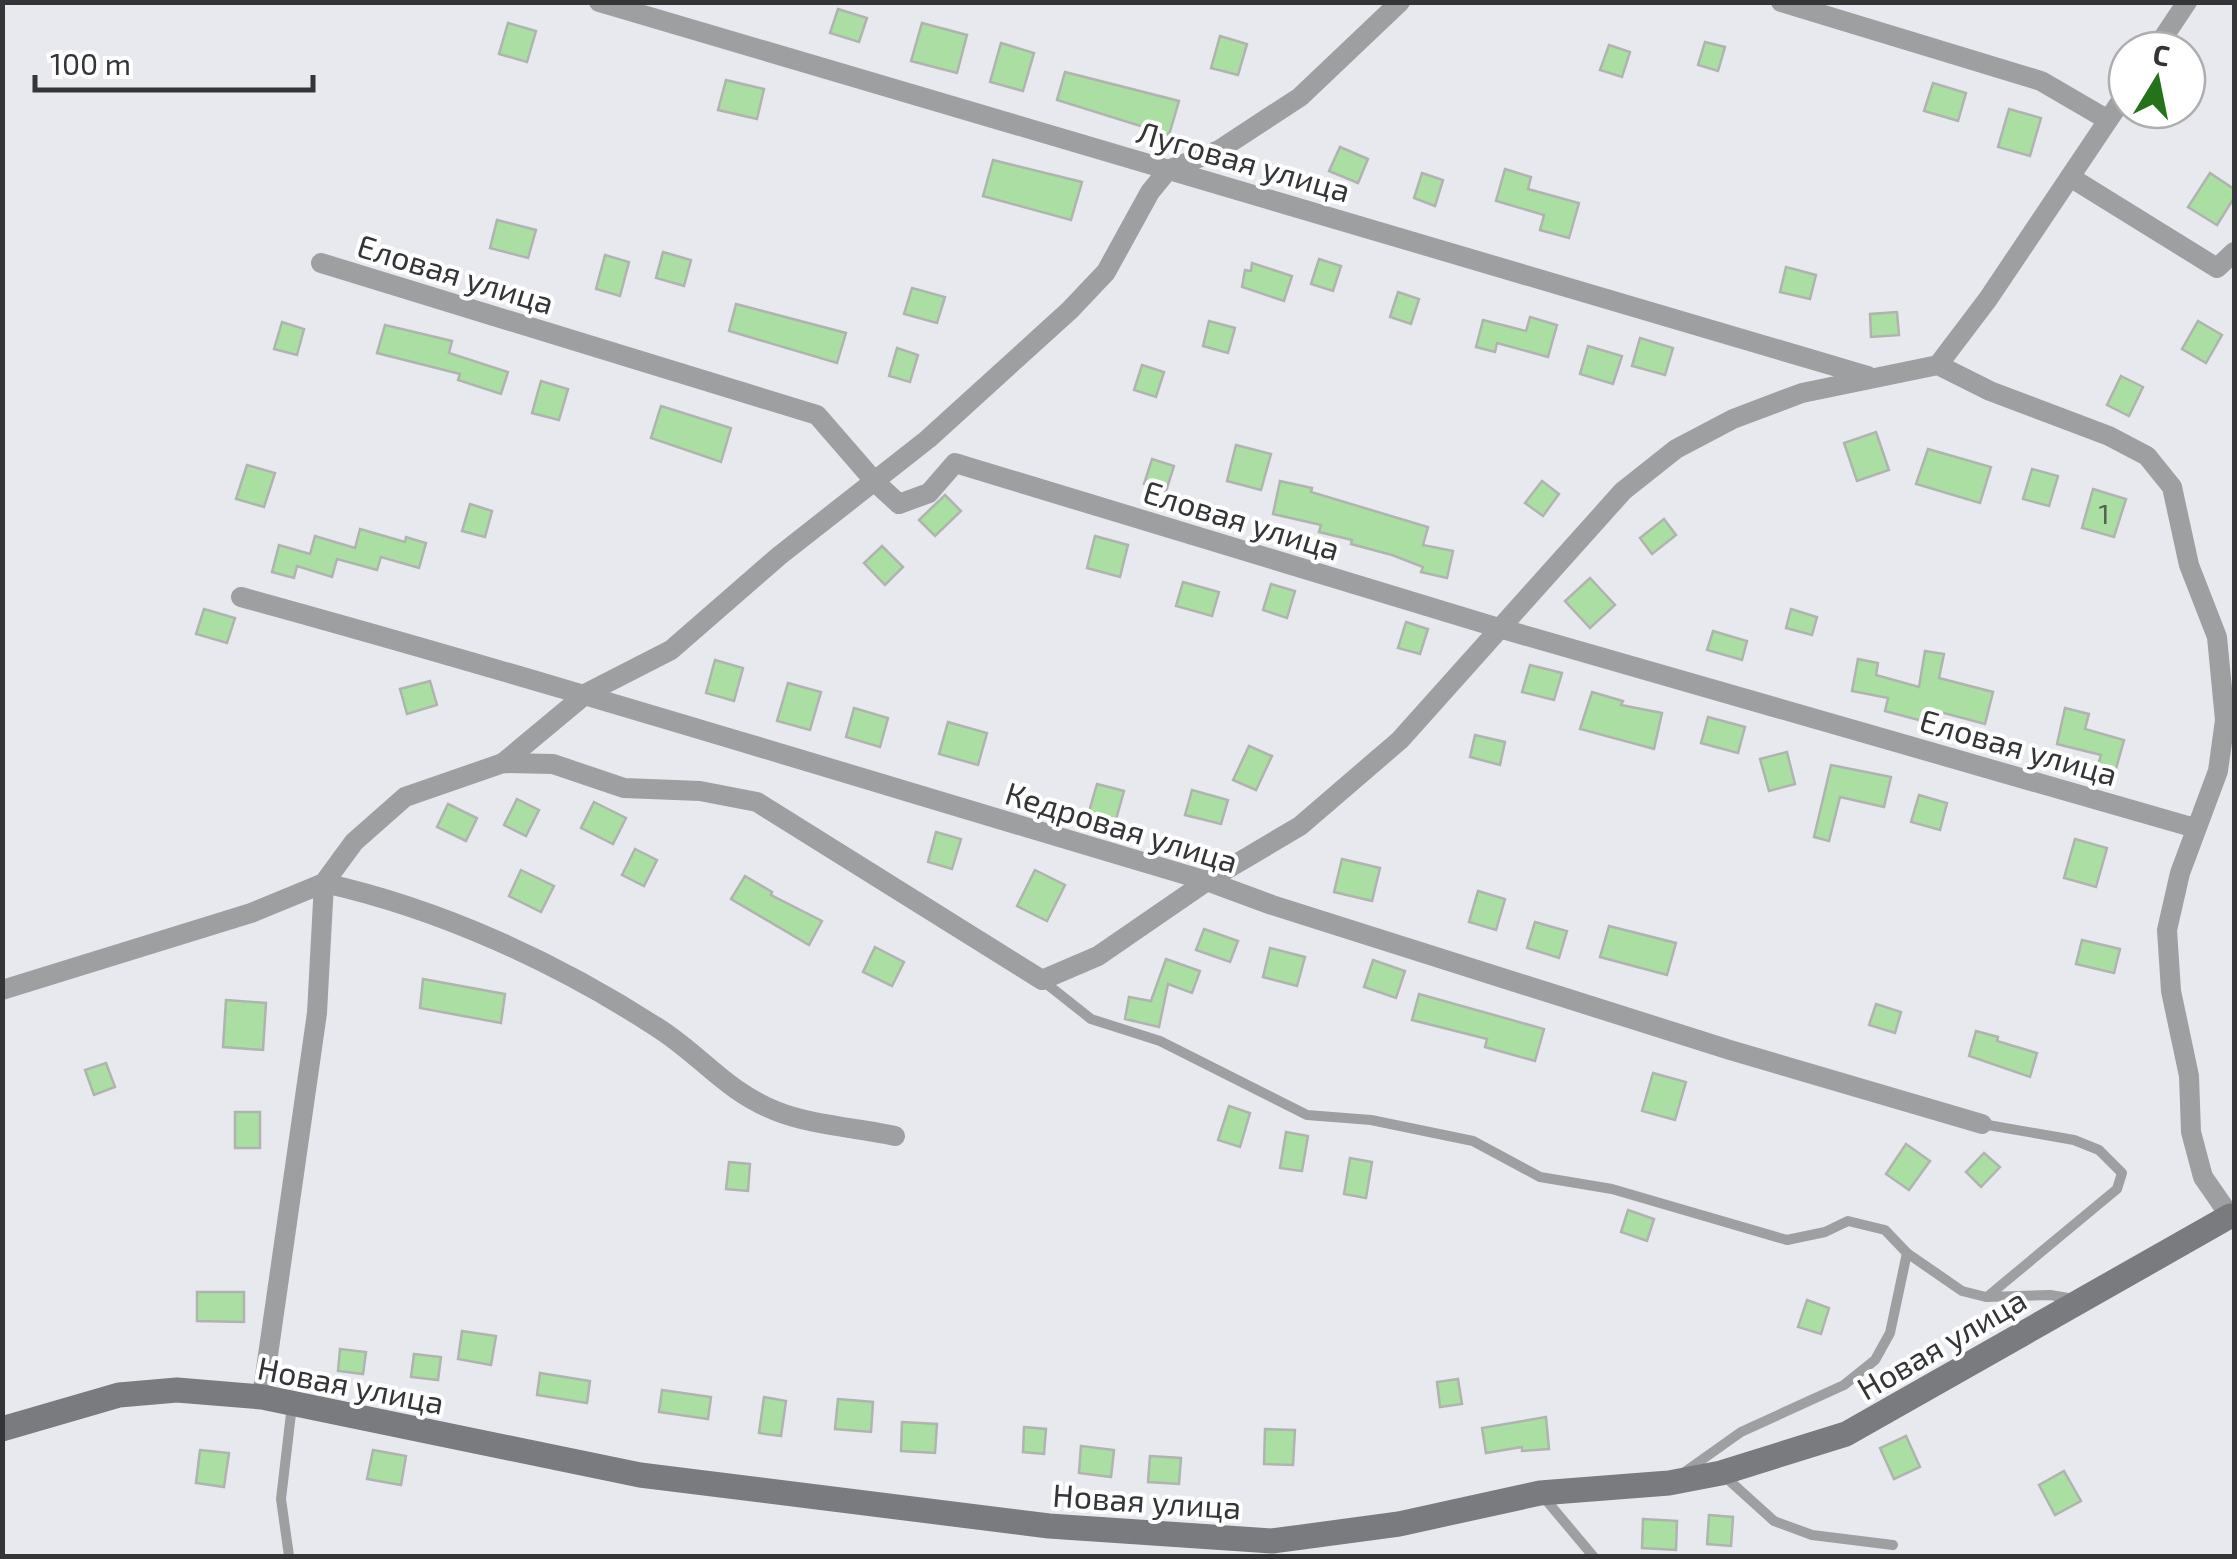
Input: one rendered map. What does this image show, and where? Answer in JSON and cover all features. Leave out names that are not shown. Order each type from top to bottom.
[{"type":"street","name":"Луговая улица","points":[[599,2],[1872,377]]},
{"type":"street","points":[[503,763],[587,693],[671,650],[780,556],[928,439],[1070,310],[1106,272],[1150,192],[1168,170],[1219,150],[1300,97],[1400,2]]},
{"type":"street","points":[[1781,2],[2041,81],[2107,119]]},
{"type":"street","points":[[2168,30],[2187,2]]},
{"type":"street","points":[[1938,365],[1988,299],[2107,122]]},
{"type":"street","points":[[2070,177],[2218,268],[2234,252]]},
{"type":"street","name":"Еловая улица","points":[[321,264],[816,415],[899,504],[929,493],[955,463],[1500,628],[2195,828]]},
{"type":"street","points":[[2,990],[251,913],[324,883],[354,842],[404,796],[503,763],[553,764],[624,788],[700,790],[757,802],[1042,980],[1098,956],[1207,881],[1300,826],[1400,740],[1623,491],[1676,449],[1733,418],[1802,392],[1938,365],[1990,392],[2109,436],[2147,456],[2172,487],[2189,564],[2216,637],[2225,720],[2218,772],[2180,873],[2167,930],[2171,992],[2190,1076],[2191,1132],[2203,1177],[2232,1215]]},
{"type":"street","points":[[928,439],[955,463]]},
{"type":"street","name":"Кедровая улица","points":[[241,597],[510,675],[587,693],[1207,881],[1710,1044],[1982,1124]]},
{"type":"street","points":[[324,883],[376,895],[518,951],[661,1030],[730,1088],[778,1112],[896,1136]]},
{"type":"street","points":[[262,1397],[317,1014],[324,883]]},
{"type":"street","name":"Новая улица","points":[[2,1429],[119,1395],[177,1390],[262,1397],[640,1476],[1049,1526],[1272,1540],[1399,1524],[1540,1494],[1669,1483],[1722,1473],[1846,1434],[2232,1215]]},
{"type":"lane","points":[[1042,980],[1091,1018],[1160,1041],[1307,1116],[1371,1120],[1473,1140],[1540,1177],[1612,1189],[1787,1240],[1825,1232],[1848,1221],[1886,1230],[1907,1253],[1962,1291],[1986,1298],[2050,1295],[2080,1300]]},
{"type":"lane","points":[[1982,1124],[2074,1140],[2099,1150],[2122,1173],[2118,1190],[1986,1298]]},
{"type":"lane","points":[[1669,1483],[1741,1432],[1844,1384],[1875,1360],[1890,1333],[1907,1253]]},
{"type":"lane","points":[[289,1556],[281,1499],[292,1404]]},
{"type":"lane","points":[[1722,1473],[1774,1521],[1812,1535],[1893,1545]]},
{"type":"lane","points":[[1540,1494],[1593,1556]]},
{"type":"building","points":[[838,9],[867,18],[859,42],[830,33]]},
{"type":"building","points":[[508,23],[536,31],[527,62],[499,54]]},
{"type":"building","points":[[922,23],[967,35],[957,73],[911,61]]},
{"type":"building","points":[[1220,36],[1247,44],[1238,75],[1211,68]]},
{"type":"building","points":[[1705,42],[1725,47],[1718,71],[1698,65]]},
{"type":"building","points":[[1001,43],[1034,53],[1023,91],[990,82]]},
{"type":"building","points":[[1609,45],[1630,52],[1622,77],[1600,70]]},
{"type":"building","points":[[1065,72],[1179,101],[1169,135],[1057,100]]},
{"type":"building","points":[[726,80],[764,89],[757,119],[718,110]]},
{"type":"building","points":[[1933,83],[1966,93],[1958,121],[1924,111]]},
{"type":"building","points":[[2009,109],[2041,118],[2030,156],[1998,147]]},
{"type":"building","points":[[1340,147],[1368,159],[1358,183],[1329,171]]},
{"type":"building","points":[[993,160],[1082,182],[1071,220],[983,196]]},
{"type":"building","points":[[1505,169],[1531,177],[1528,189],[1579,203],[1569,238],[1540,230],[1544,215],[1496,201]]},
{"type":"building","points":[[1422,173],[1443,180],[1435,206],[1414,198]]},
{"type":"building","points":[[2210,173],[2234,189],[2234,198],[2217,225],[2188,207]]},
{"type":"building","points":[[497,220],[536,230],[528,258],[490,248]]},
{"type":"building","points":[[663,252],[691,260],[684,286],[656,278]]},
{"type":"building","points":[[605,255],[629,262],[620,296],[596,289]]},
{"type":"building","points":[[1319,259],[1341,266],[1333,291],[1311,284]]},
{"type":"building","points":[[1252,263],[1292,276],[1284,301],[1242,287],[1245,270],[1251,271]]},
{"type":"building","points":[[1786,267],[1816,275],[1810,299],[1780,292]]},
{"type":"building","points":[[912,288],[945,297],[937,323],[904,314]]},
{"type":"building","points":[[1398,292],[1419,299],[1411,324],[1390,317]]},
{"type":"building","points":[[736,304],[846,333],[837,363],[729,331]]},
{"type":"building","points":[[1897,312],[1899,335],[1871,337],[1870,314]]},
{"type":"building","points":[[1530,317],[1557,325],[1548,357],[1497,343],[1495,352],[1476,347],[1483,320],[1526,331]]},
{"type":"building","points":[[1209,321],[1235,328],[1228,353],[1203,346]]},
{"type":"building","points":[[2198,321],[2222,335],[2206,363],[2182,349]]},
{"type":"building","points":[[282,322],[304,329],[297,355],[274,349]]},
{"type":"building","points":[[385,325],[452,341],[449,353],[508,372],[501,394],[458,380],[460,374],[377,353]]},
{"type":"building","points":[[1640,338],[1673,348],[1665,375],[1632,366]]},
{"type":"building","points":[[1588,346],[1622,356],[1613,384],[1580,374]]},
{"type":"building","points":[[897,348],[918,355],[910,382],[889,376]]},
{"type":"building","points":[[1142,365],[1164,372],[1156,397],[1134,390]]},
{"type":"building","points":[[2121,376],[2143,387],[2129,416],[2107,405]]},
{"type":"building","points":[[541,381],[568,389],[559,420],[532,413]]},
{"type":"building","points":[[661,406],[731,428],[721,462],[651,438]]},
{"type":"building","points":[[1876,432],[1889,470],[1857,481],[1844,443]]},
{"type":"building","points":[[1236,445],[1271,454],[1261,490],[1227,481]]},
{"type":"building","points":[[1928,449],[1991,467],[1980,503],[1916,484]]},
{"type":"building","points":[[1152,459],[1174,466],[1166,491],[1144,484]]},
{"type":"building","points":[[247,465],[275,473],[264,507],[236,499]]},
{"type":"building","points":[[2032,469],[2058,476],[2049,506],[2023,499]]},
{"type":"building","points":[[1280,481],[1428,527],[1423,545],[1453,551],[1447,578],[1421,572],[1423,567],[1392,555],[1351,544],[1352,540],[1319,532],[1321,525],[1273,514]]},
{"type":"building","points":[[1542,481],[1559,494],[1543,516],[1525,503]]},
{"type":"building","points":[[2093,489],[2126,499],[2114,537],[2082,528]]},
{"type":"building","points":[[945,495],[961,511],[935,536],[919,520]]},
{"type":"building","points":[[470,504],[492,511],[485,537],[462,531]]},
{"type":"building","points":[[1664,519],[1676,535],[1652,554],[1640,538]]},
{"type":"building","points":[[360,529],[405,542],[406,537],[426,543],[419,568],[381,557],[377,570],[337,559],[332,577],[297,566],[294,578],[272,572],[279,545],[310,554],[315,536],[355,548]]},
{"type":"building","points":[[1095,536],[1128,545],[1120,577],[1087,568]]},
{"type":"building","points":[[882,546],[903,567],[885,585],[864,563]]},
{"type":"building","points":[[1590,578],[1615,605],[1590,628],[1565,601]]},
{"type":"building","points":[[1183,582],[1219,592],[1212,616],[1176,606]]},
{"type":"building","points":[[1271,584],[1295,591],[1287,618],[1263,610]]},
{"type":"building","points":[[204,609],[235,618],[227,643],[196,634]]},
{"type":"building","points":[[1791,609],[1817,617],[1812,635],[1786,628]]},
{"type":"building","points":[[1406,622],[1428,629],[1420,654],[1398,648]]},
{"type":"building","points":[[1713,631],[1747,641],[1742,660],[1707,650]]},
{"type":"building","points":[[1925,651],[1944,654],[1939,678],[1993,692],[1985,724],[1929,709],[1926,722],[1885,711],[1888,698],[1852,691],[1858,659],[1878,663],[1876,675],[1919,687]]},
{"type":"building","points":[[715,660],[743,668],[734,701],[706,693]]},
{"type":"building","points":[[1530,665],[1562,673],[1554,700],[1522,692]]},
{"type":"building","points":[[430,681],[437,705],[407,714],[400,689]]},
{"type":"building","points":[[788,683],[821,692],[810,730],[777,721]]},
{"type":"building","points":[[1592,692],[1623,701],[1621,705],[1662,713],[1654,749],[1580,729]]},
{"type":"building","points":[[854,708],[888,718],[880,747],[846,737]]},
{"type":"building","points":[[2065,708],[2089,714],[2085,729],[2124,740],[2114,776],[2096,772],[2101,755],[2057,744]]},
{"type":"building","points":[[1708,717],[1745,727],[1738,753],[1701,743]]},
{"type":"building","points":[[948,722],[987,733],[978,765],[939,754]]},
{"type":"building","points":[[1475,735],[1505,742],[1500,765],[1470,757]]},
{"type":"building","points":[[1249,746],[1272,756],[1256,790],[1233,780]]},
{"type":"building","points":[[1787,752],[1795,784],[1769,791],[1760,759]]},
{"type":"building","points":[[1831,765],[1891,777],[1884,807],[1840,797],[1829,841],[1814,837]]},
{"type":"building","points":[[1097,784],[1124,791],[1115,823],[1088,815]]},
{"type":"building","points":[[1192,790],[1228,800],[1221,824],[1185,815]]},
{"type":"building","points":[[1919,795],[1947,803],[1940,830],[1911,822]]},
{"type":"building","points":[[517,799],[539,810],[526,836],[504,825]]},
{"type":"building","points":[[594,802],[626,818],[613,844],[581,828]]},
{"type":"building","points":[[448,804],[477,818],[466,841],[437,827]]},
{"type":"building","points":[[936,832],[961,839],[952,869],[928,862]]},
{"type":"building","points":[[2075,839],[2107,848],[2096,887],[2064,878]]},
{"type":"building","points":[[635,849],[657,860],[644,886],[622,875]]},
{"type":"building","points":[[1342,859],[1380,868],[1372,901],[1334,892]]},
{"type":"building","points":[[521,870],[554,886],[541,912],[509,896]]},
{"type":"building","points":[[1035,870],[1065,885],[1047,921],[1017,906]]},
{"type":"building","points":[[745,876],[772,892],[771,895],[822,921],[809,945],[731,899]]},
{"type":"building","points":[[1478,891],[1505,899],[1496,930],[1469,922]]},
{"type":"building","points":[[1535,922],[1567,931],[1559,958],[1527,948]]},
{"type":"building","points":[[1609,926],[1676,943],[1667,975],[1600,957]]},
{"type":"building","points":[[1204,929],[1238,941],[1230,962],[1196,950]]},
{"type":"building","points":[[2082,940],[2120,949],[2114,973],[2076,964]]},
{"type":"building","points":[[875,947],[904,962],[892,986],[863,972]]},
{"type":"building","points":[[1270,948],[1305,957],[1297,986],[1263,977]]},
{"type":"building","points":[[1166,959],[1200,971],[1192,993],[1168,984],[1159,1027],[1125,1019],[1129,997],[1151,1001]]},
{"type":"building","points":[[1373,960],[1405,971],[1396,998],[1364,987]]},
{"type":"building","points":[[423,979],[505,994],[501,1023],[420,1008]]},
{"type":"building","points":[[1419,994],[1544,1029],[1535,1061],[1485,1047],[1487,1039],[1412,1020]]},
{"type":"building","points":[[226,1000],[266,1003],[263,1050],[223,1047]]},
{"type":"building","points":[[1876,1004],[1901,1012],[1895,1033],[1869,1025]]},
{"type":"building","points":[[1976,1031],[2037,1053],[2030,1077],[1969,1056]]},
{"type":"building","points":[[106,1063],[115,1087],[94,1095],[85,1070]]},
{"type":"building","points":[[1653,1073],[1686,1082],[1675,1120],[1642,1111]]},
{"type":"building","points":[[1229,1106],[1250,1113],[1240,1147],[1218,1140]]},
{"type":"building","points":[[235,1112],[260,1112],[260,1148],[235,1148]]},
{"type":"building","points":[[1286,1132],[1308,1136],[1302,1171],[1280,1168]]},
{"type":"building","points":[[1906,1144],[1930,1161],[1909,1190],[1886,1174]]},
{"type":"building","points":[[1984,1153],[2000,1167],[1981,1187],[1966,1172]]},
{"type":"building","points":[[1350,1158],[1372,1162],[1366,1198],[1344,1194]]},
{"type":"building","points":[[729,1162],[750,1164],[748,1191],[726,1189]]},
{"type":"building","points":[[1628,1210],[1654,1219],[1647,1241],[1621,1232]]},
{"type":"building","points":[[197,1292],[244,1292],[244,1322],[197,1321]]},
{"type":"building","points":[[1807,1300],[1829,1308],[1821,1334],[1798,1327]]},
{"type":"building","points":[[462,1331],[496,1336],[491,1365],[458,1359]]},
{"type":"building","points":[[340,1349],[366,1352],[363,1374],[338,1371]]},
{"type":"building","points":[[414,1354],[441,1357],[438,1380],[411,1377]]},
{"type":"building","points":[[540,1373],[590,1381],[587,1403],[537,1395]]},
{"type":"building","points":[[1458,1379],[1462,1404],[1440,1407],[1437,1382]]},
{"type":"building","points":[[662,1390],[711,1397],[708,1419],[659,1412]]},
{"type":"building","points":[[764,1397],[786,1401],[781,1436],[759,1433]]},
{"type":"building","points":[[838,1399],[873,1402],[871,1432],[835,1429]]},
{"type":"building","points":[[1546,1417],[1549,1449],[1522,1451],[1522,1447],[1486,1453],[1482,1428]]},
{"type":"building","points":[[902,1422],[937,1424],[935,1453],[901,1451]]},
{"type":"building","points":[[1024,1427],[1046,1429],[1044,1454],[1023,1452]]},
{"type":"building","points":[[1265,1429],[1295,1430],[1293,1465],[1264,1464]]},
{"type":"building","points":[[1906,1436],[1920,1467],[1894,1479],[1880,1448]]},
{"type":"building","points":[[1081,1446],[1114,1450],[1111,1477],[1079,1473]]},
{"type":"building","points":[[200,1450],[229,1453],[224,1487],[196,1483]]},
{"type":"building","points":[[373,1450],[406,1456],[401,1485],[367,1479]]},
{"type":"building","points":[[1150,1456],[1181,1458],[1179,1484],[1148,1482]]},
{"type":"building","points":[[2064,1471],[2081,1501],[2055,1515],[2039,1485]]},
{"type":"building","points":[[1709,1515],[1733,1517],[1731,1546],[1707,1544]]},
{"type":"building","points":[[1643,1519],[1677,1521],[1676,1550],[1642,1548]]}]
